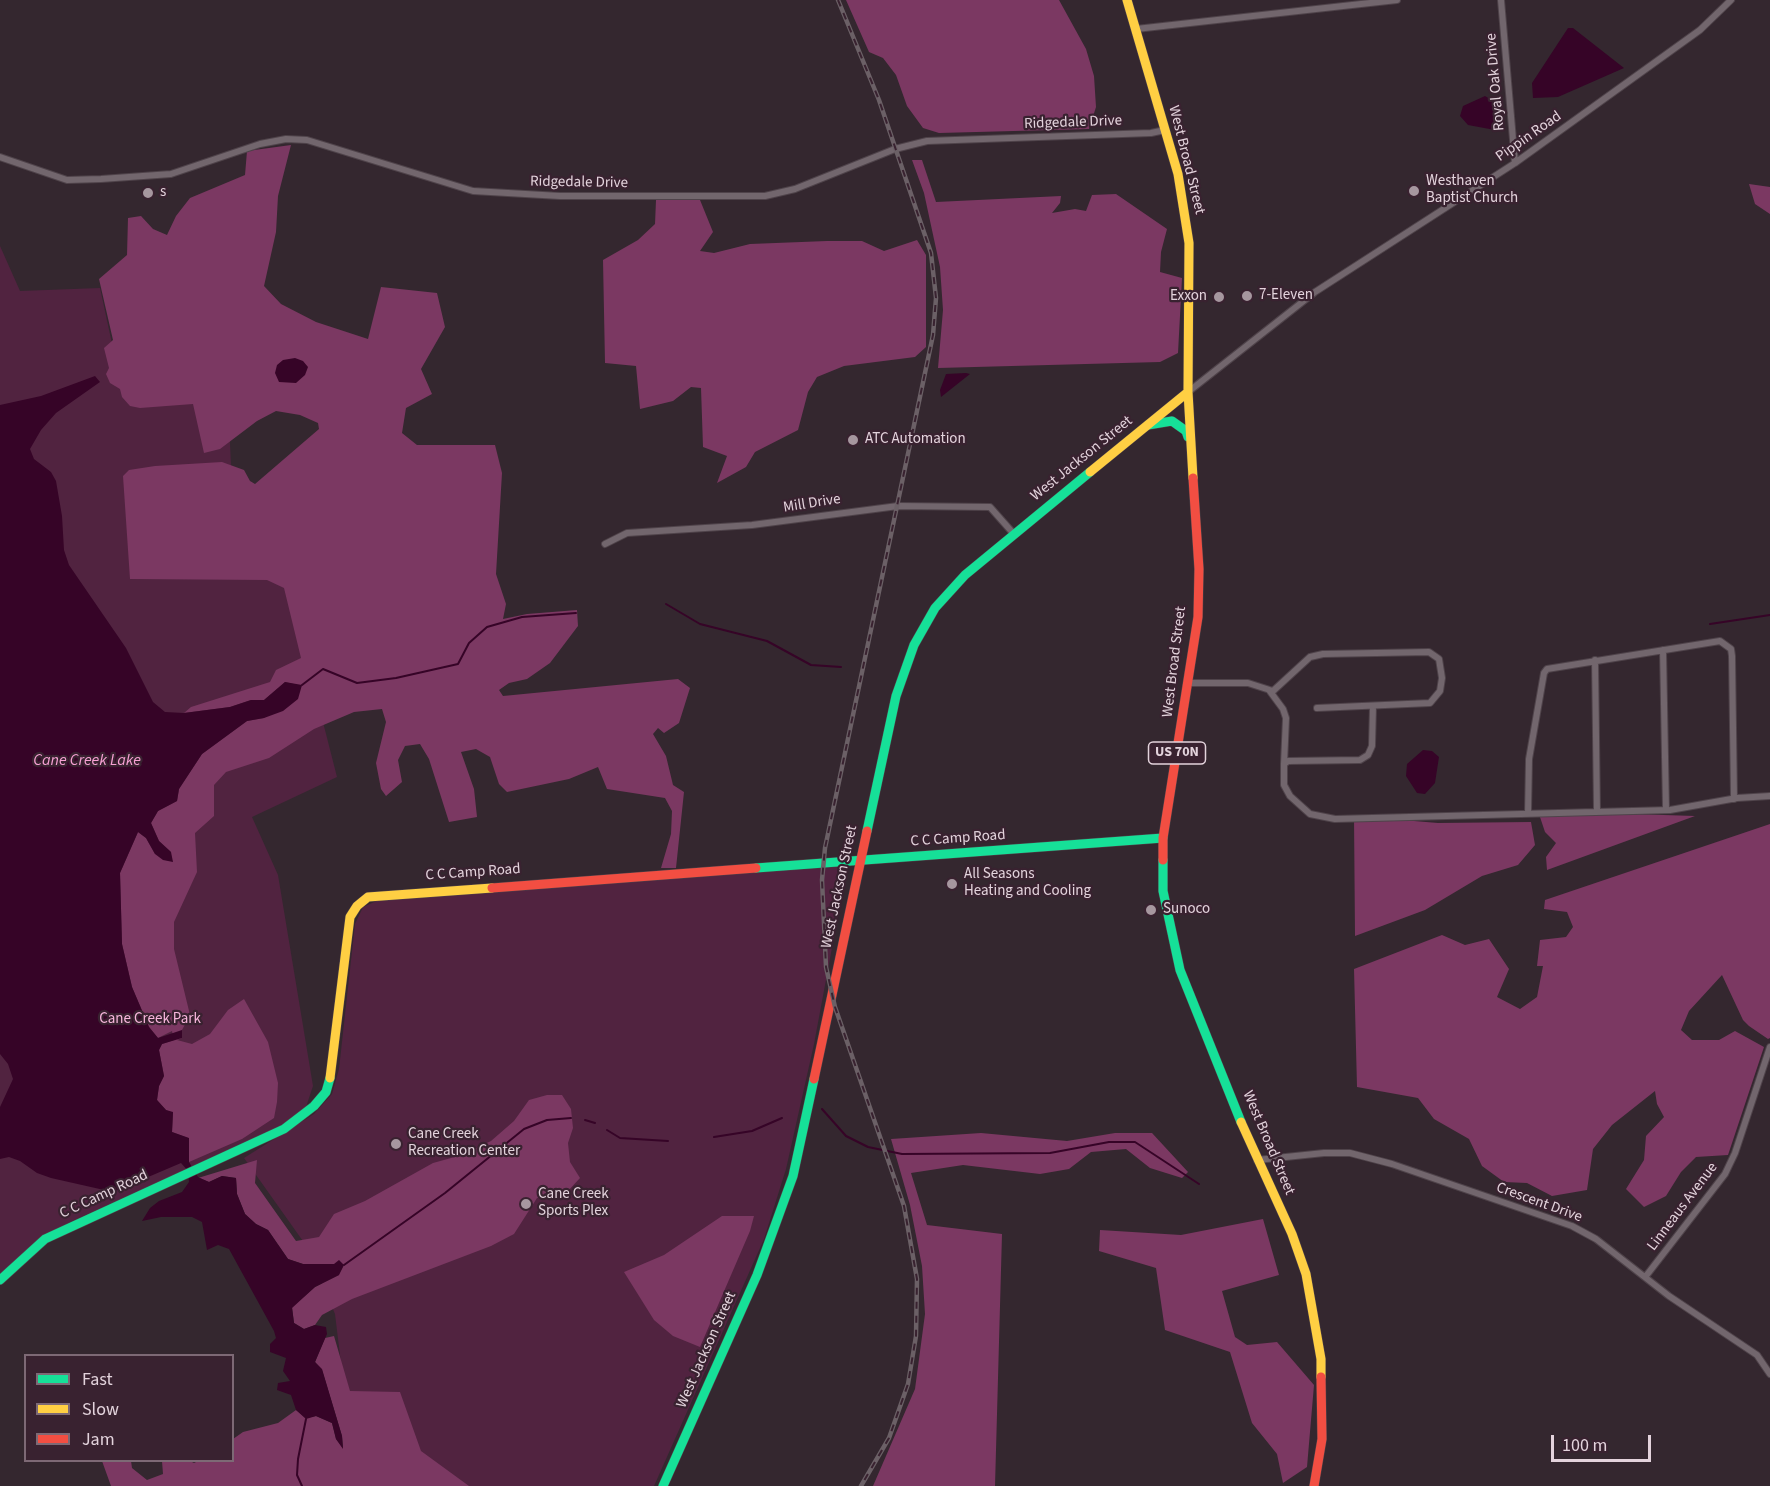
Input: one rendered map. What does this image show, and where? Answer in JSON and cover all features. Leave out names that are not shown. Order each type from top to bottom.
[{"type":"street","name":"West Broad Street","points":[[1127,0],[1178,174],[1189,243],[1188,392],[1199,569],[1198,617],[1163,838],[1163,891],[1180,970],[1257,1160],[1292,1234],[1306,1274],[1316,1318],[1323,1399],[1322,1439],[1314,1486]]},
{"type":"street","points":[[1136,29],[1397,0]]},
{"type":"street","name":"Royal Oak Drive","points":[[1501,0],[1515,163]]},
{"type":"street","name":"Pippin Road","points":[[1188,392],[1331,280],[1515,163],[1700,30],[1731,0]]},
{"type":"street","name":"Ridgedale Drive","points":[[0,157],[67,180],[101,179],[171,174],[260,144],[286,139],[307,140],[472,191],[560,196],[765,196],[795,189],[895,149],[920,142],[1151,133],[1165,130]]},
{"type":"street","name":"West Jackson Street","points":[[663,1486],[757,1275],[793,1176],[896,696],[914,645],[935,608],[965,575],[1013,533],[1188,392]]},
{"type":"street","points":[[1148,425],[1172,421],[1185,430],[1191,445]]},
{"type":"street","name":"Mill Drive","points":[[605,544],[627,533],[752,525],[898,506],[990,507],[1013,533]]},
{"type":"street","points":[[1528,814],[1529,759],[1544,673],[1550,667],[1720,641],[1731,649],[1734,799]]},
{"type":"street","points":[[1663,650],[1666,810]]},
{"type":"street","points":[[1189,683],[1248,683],[1269,690],[1277,689],[1310,657],[1323,654],[1429,652],[1439,659],[1442,678],[1436,698],[1422,704],[1317,708]]},
{"type":"street","points":[[1595,660],[1597,812]]},
{"type":"street","points":[[1269,690],[1286,718],[1284,785],[1301,808],[1319,817],[1666,810],[1734,799],[1770,796]]},
{"type":"street","points":[[1284,764],[1288,761],[1360,760],[1368,754],[1372,746],[1373,706]]},
{"type":"street","name":"C C Camp Road","points":[[0,1280],[45,1239],[284,1129],[314,1106],[326,1092],[333,1070],[350,917],[357,906],[368,897],[1163,838]]},
{"type":"street","name":"Linneaus Avenue","points":[[1646,1276],[1725,1174],[1735,1153],[1770,1047]]},
{"type":"street","name":"Crescent Drive","points":[[1257,1160],[1324,1153],[1350,1153],[1392,1164],[1572,1226],[1596,1239],[1757,1355],[1770,1374]]},
{"type":"green space","points":[[846,0],[1059,0],[1086,49],[1094,76],[1096,107],[1089,129],[939,133],[923,128],[907,106],[896,75],[883,58],[869,52]]},
{"type":"green space","points":[[291,145],[278,196],[276,232],[264,286],[281,304],[316,322],[368,339],[381,287],[437,293],[445,327],[421,369],[432,394],[406,408],[402,433],[417,445],[495,445],[502,473],[496,574],[506,604],[503,619],[527,614],[577,610],[578,626],[550,663],[527,679],[509,683],[499,690],[503,696],[678,679],[690,688],[679,723],[664,733],[658,728],[653,734],[666,756],[673,785],[684,792],[676,868],[661,868],[671,834],[672,811],[665,798],[607,789],[598,767],[569,779],[507,792],[499,784],[490,757],[476,749],[461,752],[474,789],[477,817],[449,822],[429,759],[420,744],[405,746],[398,760],[402,782],[386,796],[381,789],[376,763],[386,722],[382,709],[354,712],[314,729],[269,758],[226,772],[214,785],[214,816],[195,833],[197,872],[174,922],[174,949],[190,1015],[182,1030],[182,1038],[177,1040],[192,1044],[210,1034],[228,1010],[244,999],[268,1042],[278,1083],[277,1102],[274,1118],[242,1139],[189,1162],[188,1138],[172,1132],[173,1113],[166,1110],[157,1100],[159,1086],[164,1076],[159,1050],[162,1044],[174,1040],[172,1031],[158,1038],[149,1027],[132,987],[122,944],[120,873],[138,832],[146,838],[155,854],[171,852],[159,841],[151,823],[158,811],[177,801],[179,789],[202,754],[247,721],[264,718],[302,686],[285,682],[264,700],[251,700],[230,707],[184,713],[191,707],[270,682],[276,670],[301,658],[284,588],[267,580],[130,579],[123,476],[129,470],[155,466],[222,462],[244,470],[250,481],[255,484],[319,429],[318,423],[300,415],[276,411],[257,421],[220,449],[204,453],[193,404],[140,408],[130,406],[122,397],[120,389],[110,383],[106,374],[109,368],[104,348],[113,340],[99,279],[127,255],[128,218],[141,216],[153,229],[167,235],[176,216],[190,198],[245,175],[247,151]]},
{"type":"green space","points":[[912,160],[922,160],[936,202],[1061,196],[1060,203],[1052,213],[1075,209],[1086,211],[1092,195],[1116,194],[1167,229],[1161,252],[1160,272],[1182,278],[1178,353],[1160,362],[938,368],[943,310],[940,267],[924,193]]},
{"type":"green space","points":[[1749,184],[1770,187],[1770,214],[1755,204]]},
{"type":"green space","points":[[656,200],[700,200],[713,232],[700,251],[714,253],[750,244],[862,241],[884,251],[917,240],[926,255],[926,347],[915,357],[844,366],[817,377],[808,392],[798,430],[755,452],[746,467],[717,483],[727,456],[703,447],[701,388],[691,387],[673,401],[640,409],[636,366],[605,363],[603,260],[638,240],[655,224]]},
{"type":"green space","name":"Cane Creek Park","points":[[0,246],[20,291],[100,288],[116,362],[228,398],[231,466],[269,574],[288,585],[337,777],[252,817],[278,875],[313,1086],[305,1110],[274,1130],[70,1222],[35,1242],[0,1275]]},
{"type":"green space","points":[[1538,811],[1695,816],[1547,870],[1546,857],[1556,843],[1545,832]]},
{"type":"green space","points":[[1354,816],[1438,823],[1531,822],[1535,845],[1518,865],[1482,876],[1425,910],[1355,936]]},
{"type":"green space","points":[[1770,824],[1770,1038],[1768,1039],[1743,1020],[1722,975],[1689,1011],[1681,1030],[1692,1040],[1719,1040],[1735,1031],[1764,1047],[1728,1155],[1696,1157],[1681,1172],[1666,1196],[1644,1207],[1626,1189],[1644,1160],[1646,1136],[1664,1117],[1657,1104],[1655,1091],[1612,1125],[1593,1149],[1587,1190],[1552,1196],[1527,1183],[1504,1182],[1482,1166],[1469,1139],[1434,1119],[1418,1098],[1357,1087],[1354,969],[1442,935],[1465,945],[1489,939],[1509,969],[1497,997],[1520,1009],[1537,997],[1543,966],[1537,966],[1540,940],[1566,937],[1573,927],[1567,912],[1544,909],[1545,900]]},
{"type":"green space","name":"Cane Creek Sports Plex","points":[[836,867],[843,869],[845,878],[814,1044],[786,1169],[764,1239],[654,1486],[452,1486],[345,1396],[335,1314],[305,1244],[244,1158],[314,1114],[332,1094],[339,1069],[355,924],[363,907],[381,899]]},
{"type":"green space","points":[[547,1095],[562,1095],[571,1109],[573,1128],[568,1143],[570,1162],[580,1178],[567,1192],[537,1198],[514,1234],[491,1246],[352,1299],[322,1315],[315,1325],[304,1329],[294,1323],[292,1307],[315,1287],[339,1275],[334,1264],[303,1264],[288,1259],[268,1230],[256,1224],[245,1214],[237,1194],[236,1178],[222,1176],[209,1182],[198,1178],[257,1160],[255,1183],[296,1241],[319,1237],[334,1214],[365,1201],[433,1163],[462,1155],[491,1141],[514,1121],[529,1100]]},
{"type":"green space","points":[[981,1133],[1067,1141],[1115,1133],[1152,1133],[1188,1172],[1182,1178],[1150,1168],[1126,1149],[1091,1152],[1069,1169],[1040,1174],[963,1165],[911,1173],[927,1225],[1002,1234],[995,1486],[873,1486],[915,1389],[925,1314],[922,1266],[910,1205],[891,1139]]},
{"type":"green space","points":[[722,1216],[754,1216],[750,1231],[700,1347],[673,1336],[654,1320],[624,1272],[664,1255]]},
{"type":"green space","points":[[1263,1219],[1279,1275],[1222,1291],[1235,1337],[1247,1345],[1277,1342],[1314,1385],[1307,1467],[1283,1483],[1277,1454],[1252,1423],[1230,1352],[1165,1330],[1156,1268],[1099,1251],[1100,1230],[1181,1235]]},
{"type":"green space","points":[[334,1336],[350,1391],[400,1392],[421,1451],[469,1486],[111,1486],[102,1462],[131,1462],[132,1468],[147,1480],[163,1474],[162,1462],[234,1462],[234,1438],[243,1432],[278,1423],[296,1410],[306,1418],[316,1416],[332,1423],[336,1439],[343,1448],[342,1436],[322,1370],[315,1362],[325,1338]]},
{"type":"water","points":[[1568,28],[1573,28],[1624,68],[1558,97],[1533,98],[1532,83]]},
{"type":"water","points":[[1485,96],[1493,101],[1495,130],[1468,125],[1460,116],[1463,106]]},
{"type":"water","points":[[295,358],[303,361],[308,367],[305,375],[296,383],[279,382],[275,373],[277,365],[283,360]]},
{"type":"water","points":[[946,374],[970,374],[941,397],[940,390]]},
{"type":"water","name":"Cane Creek Lake","points":[[95,376],[100,382],[56,413],[41,430],[30,449],[34,459],[51,472],[56,481],[62,516],[64,550],[69,565],[126,648],[153,702],[165,712],[184,713],[230,707],[251,700],[264,700],[285,682],[302,685],[298,699],[283,711],[247,721],[202,754],[179,789],[177,801],[158,811],[151,823],[159,841],[171,852],[173,862],[163,860],[155,854],[146,838],[138,832],[120,873],[122,944],[132,987],[149,1027],[158,1038],[182,1030],[182,1038],[162,1044],[159,1050],[164,1076],[159,1086],[157,1100],[166,1110],[173,1112],[172,1132],[189,1138],[189,1162],[198,1177],[209,1182],[222,1176],[236,1178],[237,1194],[245,1214],[256,1224],[268,1230],[288,1259],[303,1264],[334,1264],[339,1260],[344,1265],[339,1275],[315,1287],[292,1308],[294,1323],[304,1329],[315,1325],[326,1327],[327,1334],[315,1362],[322,1369],[342,1436],[343,1449],[336,1439],[332,1423],[316,1416],[306,1419],[296,1410],[291,1395],[277,1390],[278,1383],[290,1381],[283,1371],[286,1358],[270,1352],[270,1344],[276,1338],[274,1331],[229,1249],[218,1245],[207,1250],[202,1222],[192,1217],[161,1217],[142,1221],[150,1208],[159,1201],[182,1192],[189,1182],[188,1171],[181,1163],[113,1192],[51,1178],[9,1157],[0,1159],[0,1107],[13,1079],[8,1064],[0,1054],[0,405],[41,396]]},
{"type":"water","points":[[1423,750],[1432,751],[1439,757],[1435,783],[1425,794],[1417,793],[1406,776],[1407,764]]},
{"type":"waterway","points":[[666,604],[700,624],[767,641],[811,665],[841,667]]},
{"type":"waterway","points":[[302,685],[323,669],[357,683],[396,678],[458,664],[469,643],[487,627],[522,617],[576,613]]},
{"type":"waterway","points":[[1710,624],[1770,615]]},
{"type":"waterway","points":[[822,1109],[846,1136],[868,1147],[902,1154],[1050,1153],[1109,1142],[1135,1142],[1199,1184]]},
{"type":"waterway","points":[[344,1265],[445,1193],[524,1129],[547,1120],[571,1118]]},
{"type":"waterway","points":[[714,1137],[752,1131],[782,1118]]},
{"type":"waterway","points":[[585,1120],[595,1123]]},
{"type":"waterway","points":[[607,1130],[620,1138],[668,1141]]},
{"type":"waterway","points":[[302,1486],[297,1475],[306,1419]]},
{"type":"railway","points":[[838,0],[879,100],[931,253],[936,298],[933,335],[825,848],[822,880],[826,967],[835,1007],[904,1206],[917,1279],[916,1336],[908,1384],[889,1438],[861,1486]]},
{"type":"traffic: fast","points":[[1148,425],[1172,421],[1186,431],[1188,437]]},
{"type":"traffic: fast","points":[[867,831],[896,696],[914,645],[935,608],[965,575],[1090,472]]},
{"type":"traffic: fast","points":[[756,868],[1163,838]]},
{"type":"traffic: fast","points":[[1163,860],[1163,891],[1180,970],[1241,1122]]},
{"type":"traffic: fast","points":[[0,1280],[45,1239],[284,1129],[314,1106],[326,1092],[330,1078]]},
{"type":"traffic: fast","points":[[663,1486],[757,1275],[793,1176],[814,1079]]},
{"type":"traffic: slow","points":[[1127,0],[1178,174],[1189,243],[1188,392],[1193,478]]},
{"type":"traffic: slow","points":[[1090,472],[1188,392]]},
{"type":"traffic: slow","points":[[330,1078],[350,917],[357,906],[368,897],[492,888]]},
{"type":"traffic: slow","points":[[1241,1122],[1292,1234],[1306,1274],[1321,1359],[1321,1377]]},
{"type":"traffic: jam","points":[[1163,860],[1163,838],[1198,617],[1199,569],[1193,478]]},
{"type":"traffic: jam","points":[[814,1079],[867,831]]},
{"type":"traffic: jam","points":[[492,888],[756,868]]},
{"type":"traffic: jam","points":[[1314,1486],[1322,1439],[1321,1377]]},
{"type":"place","name":"Westhaven Baptist Church","points":[[1414,191]]},
{"type":"place","name":"s","points":[[148,193]]},
{"type":"place","name":"7-Eleven","points":[[1247,296]]},
{"type":"place","name":"Exxon","points":[[1219,297]]},
{"type":"place","name":"ATC Automation","points":[[853,440]]},
{"type":"place","name":"All Seasons Heating and Cooling","points":[[952,884]]},
{"type":"place","name":"Sunoco","points":[[1151,910]]},
{"type":"place","name":"Cane Creek Recreation Center","points":[[396,1144]]},
{"type":"place","name":"Cane Creek Sports Plex","points":[[526,1204]]}]
